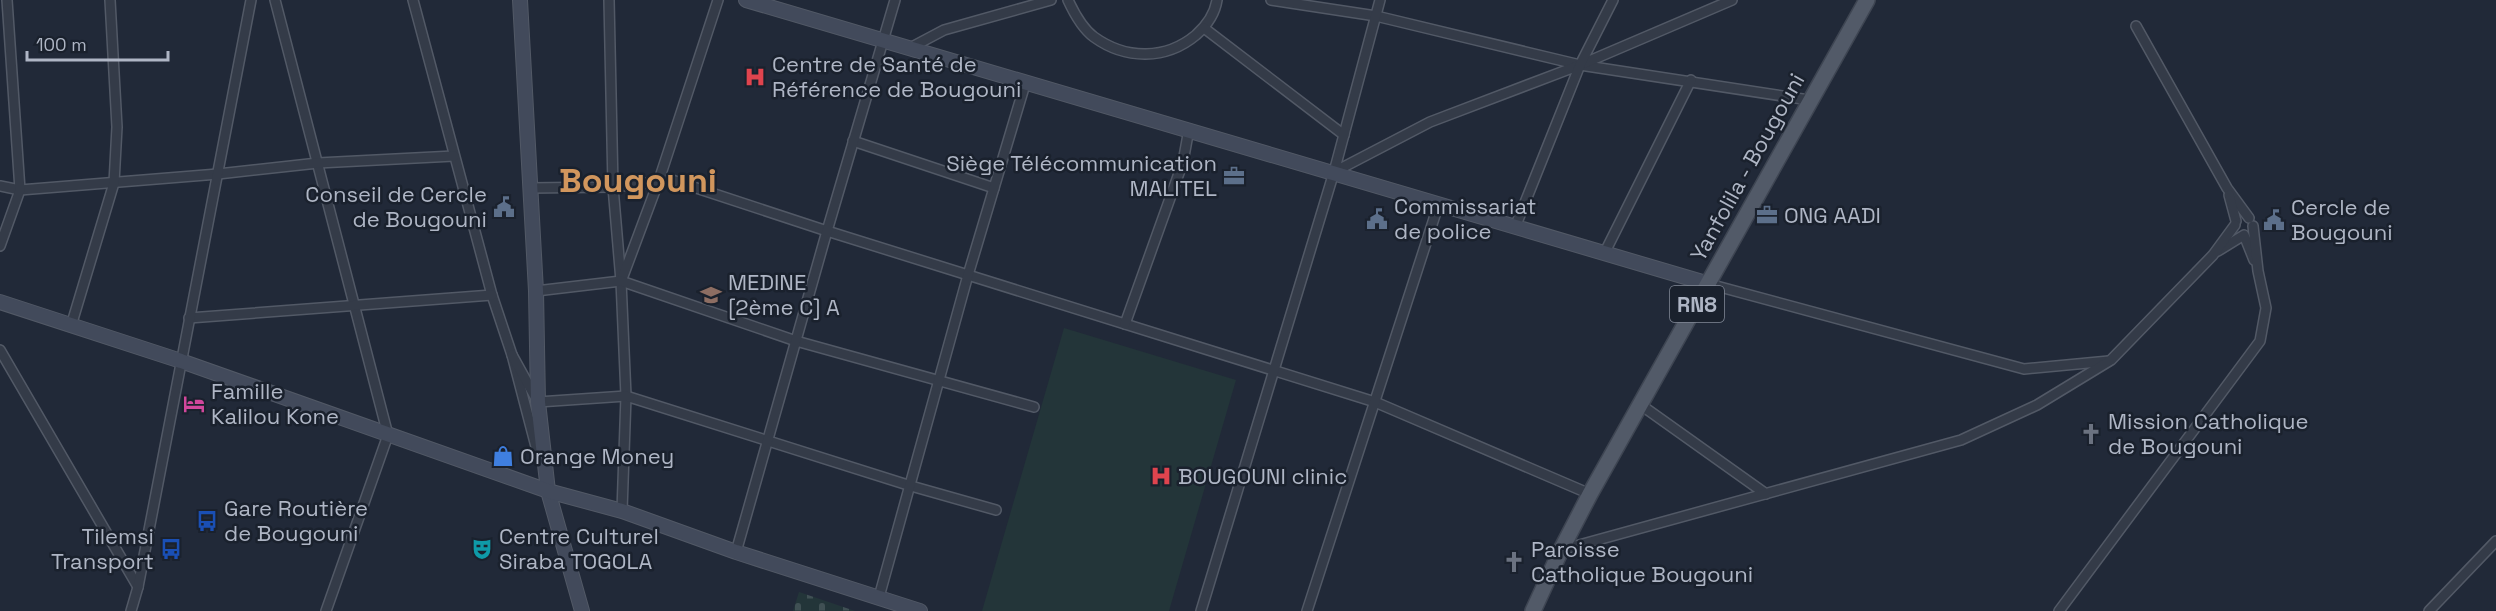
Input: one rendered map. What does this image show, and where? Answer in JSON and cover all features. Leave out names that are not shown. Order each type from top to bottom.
[{"type":"main road","name":"Yanfolila - Bougouni","points":[[1536,609],[1561,550],[1590,494],[1867,0]]},
{"type":"street","points":[[0,246],[20,190],[7,0]]},
{"type":"street","points":[[71,326],[114,183],[117,127],[110,0]]},
{"type":"street","points":[[131,611],[138,587],[252,0]]},
{"type":"street","points":[[275,0],[388,435],[326,611]]},
{"type":"street","points":[[413,0],[492,295],[512,355],[582,611]]},
{"type":"street","points":[[520,0],[536,291],[538,402],[548,491]]},
{"type":"street","points":[[609,0],[613,187],[621,281],[626,396],[622,511]]},
{"type":"street","points":[[621,281],[659,180],[718,0]]},
{"type":"street","points":[[746,0],[1516,225],[1709,284],[2024,369],[2111,360]]},
{"type":"street","points":[[736,552],[895,0]]},
{"type":"street","points":[[910,48],[944,30],[1052,0]]},
{"type":"street","points":[[1068,0],[1075,14],[1093,37],[1126,54],[1162,54],[1185,44],[1204,28],[1216,7],[1217,0]]},
{"type":"street","points":[[1271,0],[1376,16],[1580,65],[1691,80],[1809,100]]},
{"type":"street","points":[[1201,611],[1334,172],[1380,0]]},
{"type":"street","points":[[1516,225],[1580,65],[1613,0]]},
{"type":"street","points":[[1334,172],[1430,122],[1580,65],[1732,0]]},
{"type":"street","points":[[2059,611],[2260,340],[2266,308],[2251,222],[2227,188],[2136,26]]},
{"type":"street","points":[[1204,28],[1344,135]]},
{"type":"street","points":[[1605,252],[1691,80]]},
{"type":"street","points":[[879,597],[968,275],[1026,81]]},
{"type":"street","points":[[1125,324],[1183,162],[1189,129]]},
{"type":"street","points":[[854,141],[994,188]]},
{"type":"street","points":[[0,186],[20,190],[218,174],[318,162],[454,156]]},
{"type":"street","points":[[530,188],[613,187],[672,180],[827,231],[1375,402],[1590,494]]},
{"type":"street","points":[[2227,188],[2238,231],[2244,235],[2258,271]]},
{"type":"street","points":[[1307,611],[1439,203]]},
{"type":"street","points":[[1561,550],[1961,440],[2037,405],[2111,360],[2213,255],[2242,217],[2251,222]]},
{"type":"street","points":[[2213,255],[2250,232],[2251,222]]},
{"type":"street","points":[[536,291],[621,281],[796,340],[1034,407]]},
{"type":"street","points":[[189,318],[492,295]]},
{"type":"street","points":[[0,302],[181,361],[548,491],[622,511],[736,552],[920,611]]},
{"type":"street","points":[[0,350],[138,587]]},
{"type":"street","points":[[512,355],[538,402]]},
{"type":"street","points":[[538,402],[626,396],[911,486],[996,510]]},
{"type":"street","points":[[1641,405],[1766,494]]},
{"type":"street","points":[[2429,611],[2496,541]]},
{"type":"green space","points":[[1064,328],[1236,380],[1169,611],[982,611]]},
{"type":"green space","points":[[799,592],[855,611],[793,611]]},
{"type":"place","name":"Centre de Santé de Référence de Bougouni","points":[[755,77]]},
{"type":"place","name":"Siège Télécommunication MALITEL","points":[[1234,176]]},
{"type":"place","name":"Conseil de Cercle de Bougouni","points":[[504,207]]},
{"type":"place","name":"ONG AADI","points":[[1767,215]]},
{"type":"place","name":"Commissariat de police","points":[[1377,219]]},
{"type":"place","name":"Cercle de Bougouni","points":[[2274,220]]},
{"type":"place","name":"MEDINE [2ème C] A","points":[[711,295]]},
{"type":"place","name":"Famille Kalilou Kone","points":[[194,404]]},
{"type":"place","name":"Mission Catholique de Bougouni","points":[[2091,434]]},
{"type":"place","name":"Orange Money","points":[[503,456]]},
{"type":"place","name":"BOUGOUNI clinic","points":[[1161,476]]},
{"type":"place","name":"Gare Routière de Bougouni","points":[[207,521]]},
{"type":"place","name":"Tilemsi Transport","points":[[171,549]]},
{"type":"place","name":"Centre Culturel Siraba TOGOLA","points":[[482,549]]},
{"type":"place","name":"Paroisse Catholique Bougouni","points":[[1514,562]]},
{"type":"district","name":"Bougouni","points":[[638,180]]}]
